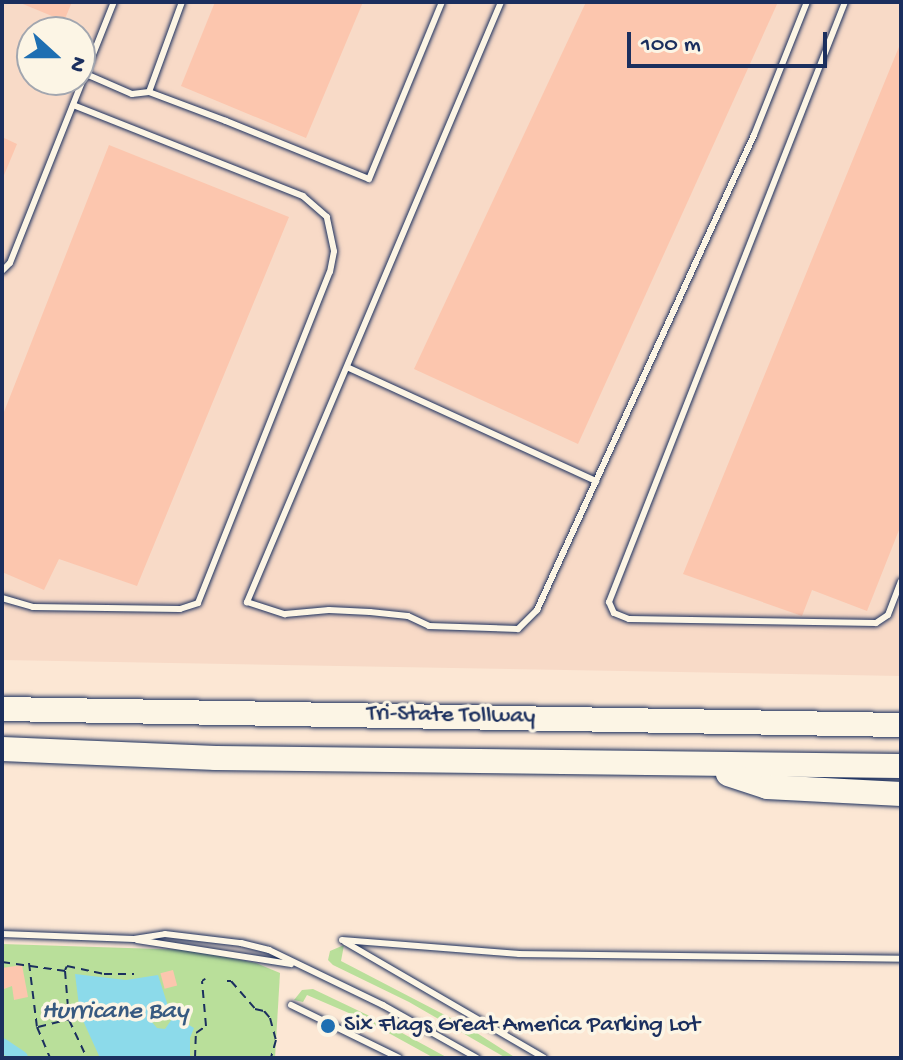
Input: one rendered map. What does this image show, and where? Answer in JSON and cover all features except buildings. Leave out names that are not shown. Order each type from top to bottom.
[{"type":"highway","name":"Tri-State Tollway","points":[[2,709],[901,725]]},
{"type":"highway","name":"Tri-State Tollway","points":[[2,749],[216,758],[901,766]]},
{"type":"highway","points":[[707,766],[767,787],[901,794]]},
{"type":"lane","points":[[96,48],[114,2]]},
{"type":"lane","points":[[149,92],[182,2]]},
{"type":"lane","points":[[96,78],[132,94],[149,92],[369,179],[442,2]]},
{"type":"lane","points":[[501,2],[349,368],[247,602],[285,614],[329,610],[408,616],[429,626],[518,629],[537,610],[754,135],[807,2]]},
{"type":"lane","points":[[845,2],[609,602],[614,613],[629,619],[876,623],[888,615],[901,581]]},
{"type":"lane","points":[[2,271],[10,263],[77,96]]},
{"type":"lane","points":[[2,598],[33,607],[180,609],[198,603],[330,272],[334,251],[327,217],[303,196],[73,105]]},
{"type":"lane","points":[[349,368],[596,481]]},
{"type":"lane","points":[[2,934],[134,939],[295,965]]},
{"type":"lane","points":[[134,939],[165,934],[226,940],[269,950],[383,1005],[477,1058]]},
{"type":"lane","points":[[544,1058],[342,940],[519,954],[901,959]]},
{"type":"lane","points":[[291,1005],[399,1058]]},
{"type":"path","points":[[2,962],[29,963],[65,971]]},
{"type":"path","points":[[29,963],[37,1027],[50,1058]]},
{"type":"path","points":[[87,1058],[69,1019],[67,966],[104,974],[134,974]]},
{"type":"path","points":[[195,1058],[196,1033],[206,1026],[202,981],[205,979]]},
{"type":"path","points":[[227,981],[231,981],[255,1009],[264,1011],[270,1018],[276,1040],[271,1058]]},
{"type":"path","points":[[37,1027],[69,1019]]},
{"type":"path","points":[[77,1058],[83,1054]]},
{"type":"shaded area","points":[[2,2],[901,2],[901,676],[2,660]]},
{"type":"green space","points":[[2,944],[191,950],[256,963],[280,973],[275,1058],[2,1058]]},
{"type":"green space","points":[[344,945],[341,961],[466,1026],[516,1058],[506,1058],[409,1002],[333,965],[328,960],[330,951]]},
{"type":"green space","points":[[313,989],[448,1058],[434,1058],[365,1020],[307,995],[303,1002],[294,1000],[302,990]]},
{"type":"water","name":"Hurricane Bay","points":[[75,974],[126,980],[158,975],[169,1009],[151,1016],[151,1021],[157,1028],[165,1029],[174,1016],[194,1028],[190,1038],[190,1058],[100,1058],[80,1014]]},
{"type":"waterway","points":[[2,1045],[21,1058]]},
{"type":"place","name":"Six Flags Great America Parking Lot","points":[[328,1026]]}]
